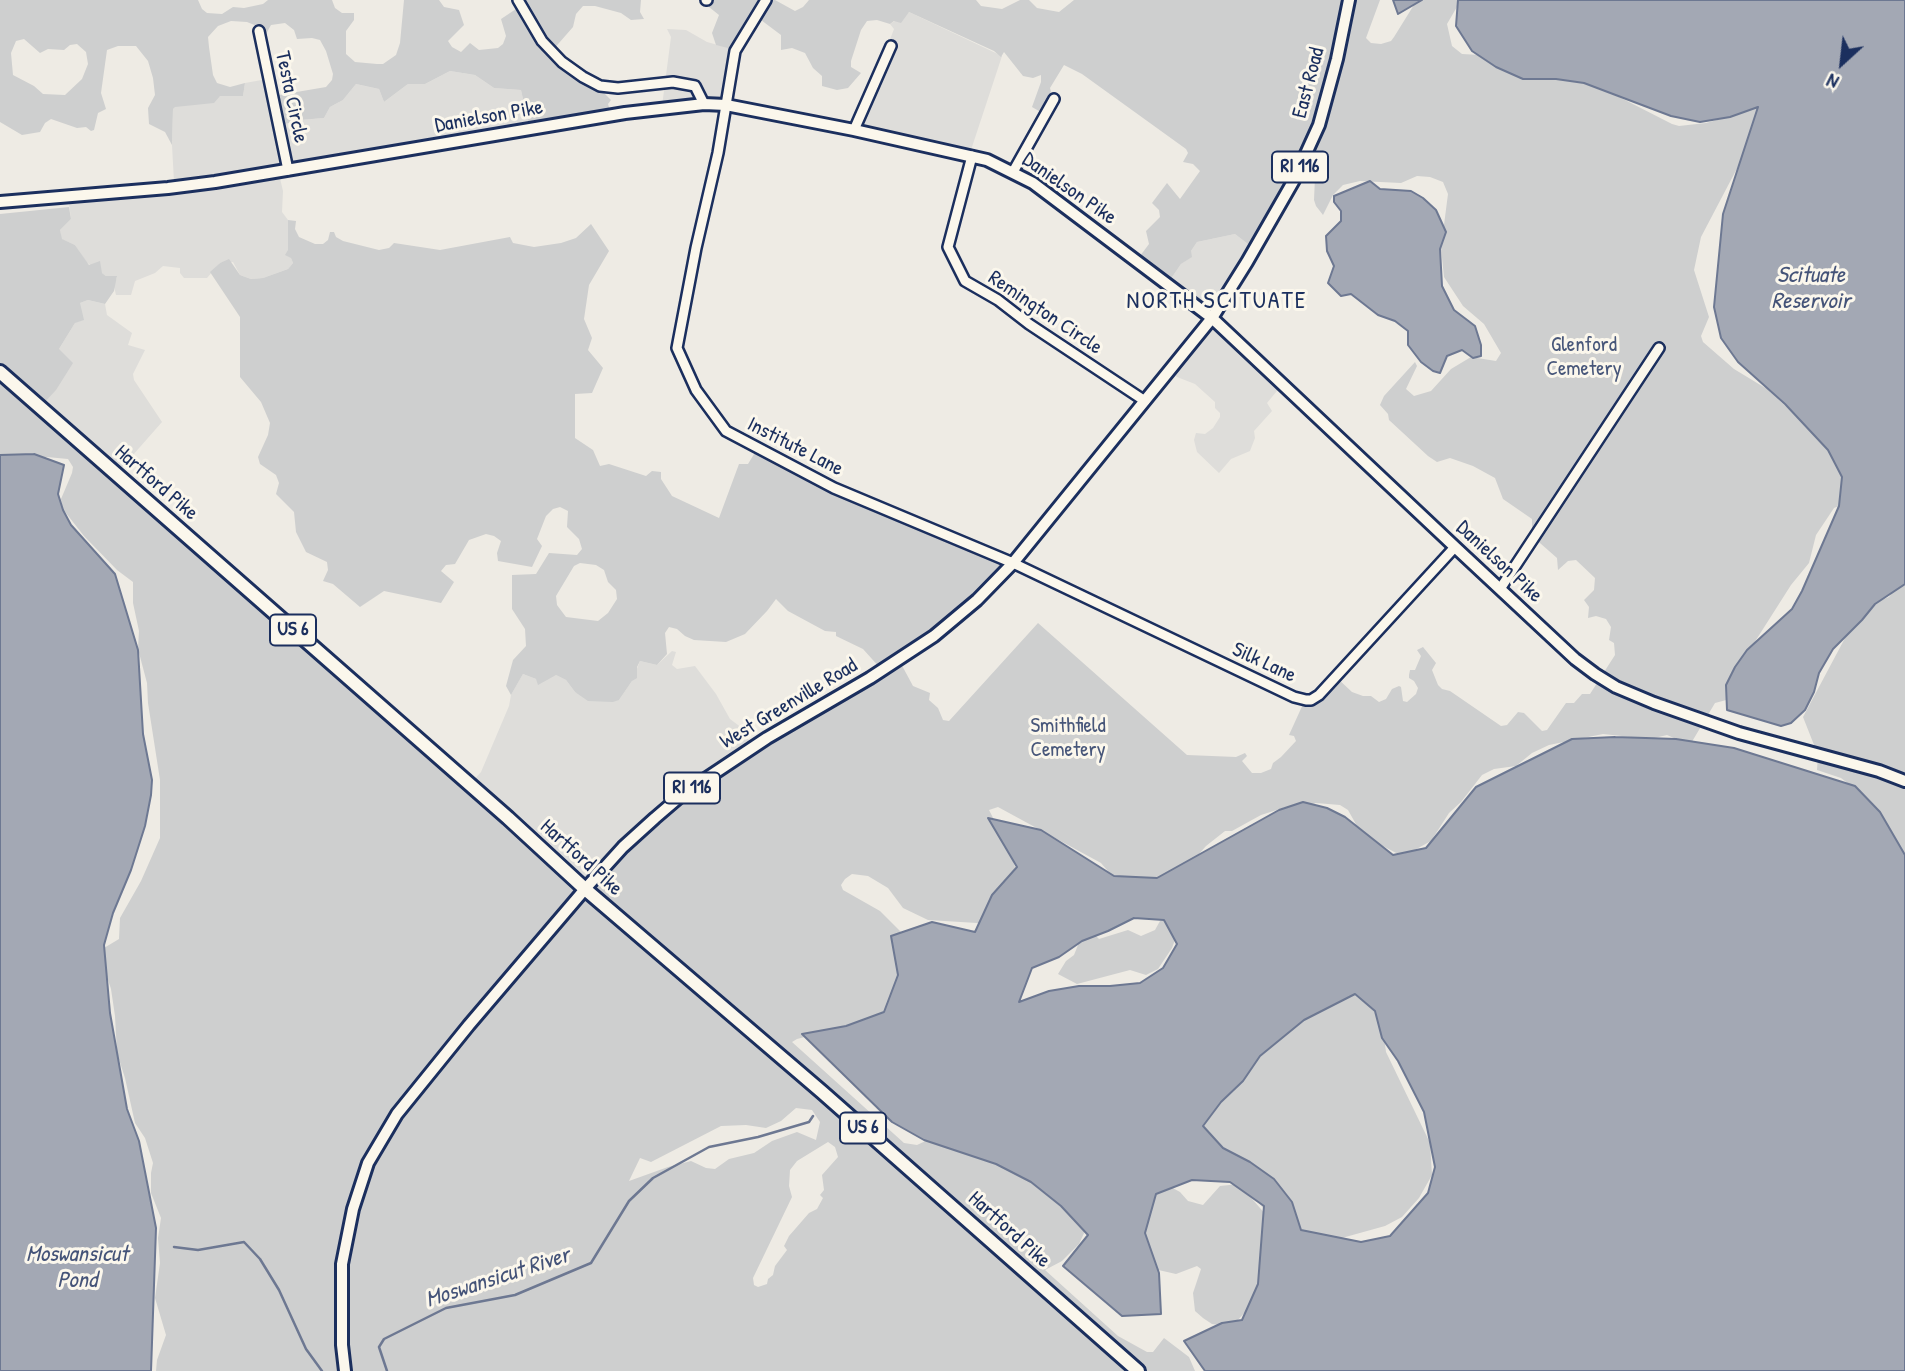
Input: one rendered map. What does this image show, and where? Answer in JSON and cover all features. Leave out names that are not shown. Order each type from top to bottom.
[{"type":"highway","name":"Hartford Pike","points":[[0,372],[508,818],[585,889],[822,1092],[1138,1371]]},
{"type":"main road","name":"East Road","points":[[1212,318],[1288,191],[1308,152],[1327,98],[1349,0]]},
{"type":"main road","name":"Danielson Pike","points":[[0,202],[168,188],[625,113],[704,104],[726,105],[972,156],[1033,183],[1212,318],[1575,659],[1595,674],[1616,687],[1654,703],[1739,733],[1879,771],[1905,781]]},
{"type":"main road","name":"West Greenville Road","points":[[345,1371],[341,1332],[342,1265],[353,1209],[368,1163],[397,1114],[469,1025],[585,889],[623,848],[683,794],[767,738],[870,678],[934,636],[977,600],[1013,563],[1212,318]]},
{"type":"street","points":[[517,0],[542,41],[562,62],[583,78],[600,86],[618,88],[673,82],[695,86],[704,104]]},
{"type":"street","name":"Institute Lane","points":[[766,0],[735,51],[677,348],[696,390],[726,431],[834,488],[1013,563]]},
{"type":"street","name":"Testa Circle","points":[[259,31],[288,170]]},
{"type":"street","points":[[854,130],[891,46]]},
{"type":"street","points":[[1013,172],[1054,99]]},
{"type":"street","name":"Remington Circle","points":[[972,156],[948,247],[965,281],[998,300],[1029,324],[1145,401]]},
{"type":"street","points":[[1500,589],[1659,348]]},
{"type":"street","name":"Silk Lane","points":[[1013,563],[1294,697],[1311,700],[1455,547]]},
{"type":"shaded area","points":[[909,12],[1002,56],[970,153],[856,128],[894,29],[890,24]]},
{"type":"shaded area","points":[[667,29],[686,30],[707,42],[735,50],[727,100],[662,106],[671,37]]},
{"type":"shaded area","points":[[450,71],[475,75],[494,88],[521,90],[529,126],[278,170],[283,191],[282,212],[288,220],[288,250],[293,263],[288,269],[263,278],[251,279],[240,275],[233,262],[220,263],[207,278],[184,278],[180,268],[163,266],[155,273],[135,281],[131,295],[116,295],[114,286],[117,277],[106,276],[86,262],[75,245],[61,239],[60,230],[71,219],[68,195],[174,182],[172,145],[175,106],[220,96],[243,96],[245,83],[267,79],[279,126],[300,120],[324,118],[330,107],[343,100],[356,84],[379,89],[384,102],[408,84],[425,84]]},
{"type":"shaded area","points":[[1235,234],[1253,248],[1212,317],[1168,283],[1181,264],[1191,257],[1191,251],[1197,242]]},
{"type":"shaded area","points":[[88,300],[105,304],[107,315],[132,333],[128,345],[145,350],[133,374],[134,380],[162,422],[118,472],[42,405],[52,392],[59,349],[75,323],[80,303]]},
{"type":"shaded area","points":[[1210,320],[1281,386],[1267,403],[1272,411],[1254,431],[1255,438],[1250,451],[1231,459],[1219,473],[1197,452],[1194,440],[1196,433],[1205,434],[1220,417],[1215,402],[1195,384],[1170,371]]},
{"type":"shaded area","points":[[672,651],[676,652],[672,665],[677,669],[695,666],[730,719],[742,728],[752,746],[589,887],[472,782],[481,772],[509,706],[511,695],[523,674],[536,679],[556,675],[566,680],[575,692],[619,700],[632,681],[640,661],[657,665]]},
{"type":"green space","points":[[0,0],[198,0],[207,13],[222,14],[233,7],[244,8],[263,4],[268,0],[332,0],[335,8],[342,13],[354,13],[354,20],[346,31],[346,54],[355,62],[383,64],[396,55],[400,43],[404,0],[439,0],[444,7],[459,10],[464,25],[448,41],[461,52],[470,43],[479,50],[498,48],[503,44],[506,36],[501,19],[519,7],[521,0],[641,0],[640,12],[644,19],[631,20],[621,13],[595,6],[583,6],[576,14],[573,27],[552,51],[605,88],[604,93],[611,100],[608,104],[610,111],[529,126],[521,90],[494,88],[475,75],[450,71],[425,84],[408,84],[384,102],[379,89],[356,84],[343,100],[330,107],[324,118],[300,120],[278,126],[273,96],[326,87],[332,80],[333,74],[326,51],[320,40],[297,39],[294,30],[285,23],[271,25],[262,41],[257,26],[231,21],[218,26],[208,37],[213,75],[217,83],[230,87],[245,83],[243,96],[220,96],[214,103],[175,107],[172,145],[165,132],[149,124],[148,108],[155,95],[153,78],[148,61],[136,46],[118,46],[107,50],[101,93],[106,109],[98,113],[94,130],[77,128],[51,119],[40,132],[22,135],[0,122]],"holes":[[[24,39],[40,53],[48,49],[64,50],[77,44],[86,52],[88,64],[82,79],[65,95],[43,94],[13,75],[11,53],[16,41]]]},
{"type":"green space","points":[[706,0],[775,0],[795,11],[809,0],[976,0],[981,6],[1002,9],[1020,0],[1029,0],[1037,8],[1059,12],[1074,0],[1380,0],[1366,38],[1371,43],[1381,44],[1391,41],[1417,0],[1461,0],[1447,24],[1452,46],[1462,54],[1480,55],[1582,78],[1672,124],[1679,126],[1706,123],[1728,117],[1754,97],[1764,117],[1701,237],[1694,270],[1709,317],[1701,336],[1703,342],[1734,369],[1767,389],[1846,462],[1846,503],[1834,508],[1816,535],[1809,563],[1791,585],[1756,640],[1734,679],[1730,699],[1715,703],[1690,745],[1667,735],[1650,739],[1603,734],[1549,745],[1532,753],[1516,766],[1494,769],[1482,775],[1449,813],[1431,841],[1409,853],[1400,855],[1362,835],[1348,810],[1340,805],[1316,803],[1286,807],[1261,815],[1232,831],[1225,831],[1206,846],[1185,870],[1155,880],[1113,877],[1101,863],[998,807],[989,810],[1015,867],[996,928],[977,923],[928,920],[903,908],[888,888],[868,876],[852,874],[845,879],[841,885],[843,890],[880,911],[904,935],[912,1009],[792,1042],[904,1143],[917,1145],[934,1137],[1040,1175],[1085,1231],[1079,1244],[1062,1261],[1045,1270],[1118,1336],[1147,1352],[1153,1352],[1164,1338],[1189,1357],[1195,1371],[156,1371],[166,1335],[155,1298],[160,1263],[158,1238],[161,1218],[151,1193],[153,1163],[145,1138],[135,1123],[117,1053],[111,989],[101,958],[104,948],[119,939],[120,918],[141,881],[160,838],[160,780],[147,683],[138,649],[139,631],[133,603],[133,582],[117,570],[84,536],[62,508],[61,499],[73,467],[68,459],[47,457],[19,462],[0,458],[0,214],[69,207],[71,219],[60,230],[62,239],[75,245],[89,265],[100,261],[102,273],[106,276],[117,276],[114,291],[105,304],[88,300],[80,303],[84,320],[75,323],[59,349],[73,363],[56,390],[42,405],[586,886],[653,819],[881,669],[863,649],[836,636],[836,632],[825,631],[788,611],[776,599],[745,634],[726,642],[694,640],[669,627],[665,633],[667,654],[657,665],[640,661],[637,678],[619,700],[588,701],[575,692],[566,680],[556,675],[538,685],[536,679],[523,674],[511,695],[506,686],[513,660],[526,646],[525,629],[512,609],[512,575],[536,574],[549,553],[577,555],[582,549],[579,539],[567,527],[568,511],[560,507],[553,509],[546,516],[537,539],[542,546],[532,567],[498,561],[497,553],[501,541],[494,536],[486,534],[469,540],[455,564],[446,565],[441,571],[454,582],[441,603],[384,591],[360,607],[333,584],[323,581],[328,570],[327,562],[306,552],[296,532],[294,512],[276,494],[279,483],[276,475],[260,464],[258,457],[268,435],[270,423],[261,402],[240,377],[240,317],[210,272],[229,259],[240,275],[251,279],[263,278],[288,269],[293,263],[291,258],[285,255],[288,250],[288,220],[296,221],[295,229],[299,237],[315,244],[323,244],[328,240],[330,232],[334,232],[336,237],[343,241],[379,250],[389,248],[394,243],[440,250],[510,237],[513,243],[534,247],[576,238],[591,224],[609,251],[589,285],[584,319],[592,338],[588,350],[603,368],[592,393],[575,394],[575,438],[593,450],[600,466],[609,464],[646,476],[652,471],[661,472],[661,479],[672,496],[719,518],[739,464],[748,464],[759,446],[850,491],[995,556],[1009,567],[899,660],[913,686],[930,693],[929,700],[938,708],[943,720],[949,721],[1038,623],[1187,755],[1236,757],[1245,753],[1247,756],[1242,761],[1252,773],[1271,769],[1273,763],[1296,741],[1294,736],[1289,735],[1304,702],[1337,678],[1352,692],[1371,696],[1379,702],[1399,686],[1403,701],[1407,702],[1416,694],[1418,688],[1409,675],[1410,670],[1415,670],[1421,656],[1417,650],[1423,647],[1436,663],[1432,670],[1442,689],[1450,691],[1501,726],[1507,725],[1518,712],[1524,713],[1542,731],[1547,730],[1566,703],[1574,703],[1582,694],[1590,694],[1615,655],[1614,643],[1609,640],[1611,627],[1606,619],[1596,616],[1588,618],[1589,607],[1584,600],[1594,590],[1595,578],[1576,560],[1568,561],[1558,570],[1557,558],[1532,536],[1532,519],[1503,499],[1495,478],[1450,458],[1437,462],[1389,420],[1388,414],[1380,405],[1384,396],[1415,362],[1417,366],[1406,389],[1414,396],[1431,391],[1451,369],[1471,357],[1496,361],[1501,353],[1484,324],[1463,306],[1444,277],[1441,248],[1448,194],[1443,182],[1417,176],[1401,183],[1360,181],[1343,185],[1333,195],[1323,215],[1314,200],[1315,177],[1299,169],[1253,248],[1235,234],[1197,242],[1191,251],[1192,257],[1181,264],[1168,283],[1137,260],[1149,244],[1146,231],[1160,217],[1159,210],[1152,203],[1167,183],[1180,199],[1200,171],[1193,164],[1183,162],[1188,153],[1186,149],[1082,74],[1064,65],[1050,88],[1053,99],[1044,114],[1032,107],[1041,75],[1033,78],[1023,76],[1004,52],[1001,57],[994,51],[909,12],[901,23],[867,21],[861,30],[851,61],[851,67],[861,73],[848,88],[837,90],[822,86],[822,76],[813,68],[805,53],[792,48],[781,50],[781,35],[757,17],[735,50],[716,45],[712,33],[719,15],[709,7]],"holes":[[[580,563],[596,565],[604,570],[608,582],[616,590],[617,599],[608,613],[598,621],[566,617],[557,605],[556,596],[574,566]],[[796,1108],[812,1110],[820,1122],[816,1140],[797,1132],[772,1141],[754,1153],[729,1159],[715,1169],[691,1161],[629,1181],[640,1158],[651,1162],[721,1126],[746,1125],[766,1128],[781,1121]],[[828,1142],[835,1147],[838,1157],[822,1175],[824,1190],[820,1195],[823,1198],[817,1209],[809,1213],[789,1236],[784,1246],[787,1250],[775,1266],[773,1275],[767,1284],[758,1287],[754,1285],[753,1278],[792,1197],[789,1186],[790,1170],[797,1161]]]},
{"type":"green space","points":[[1905,577],[1905,858],[1858,791],[1841,778],[1817,770],[1818,755],[1803,717],[1861,608],[1889,597]]},
{"type":"green space","points":[[1169,920],[1179,929],[1172,948],[1158,969],[1146,975],[1130,970],[1077,984],[1058,974],[1066,961],[1074,955],[1078,945],[1075,939],[1091,931],[1099,939],[1128,930],[1141,936],[1155,930],[1160,921]]},
{"type":"green space","points":[[1350,992],[1381,1015],[1386,1052],[1430,1143],[1432,1175],[1419,1198],[1402,1217],[1385,1226],[1331,1241],[1304,1238],[1272,1218],[1258,1202],[1186,1138],[1258,1045]]},
{"type":"green space","points":[[1158,1180],[1180,1192],[1188,1201],[1203,1205],[1220,1186],[1239,1184],[1267,1216],[1278,1256],[1254,1302],[1237,1321],[1212,1324],[1195,1311],[1193,1293],[1201,1269],[1197,1266],[1176,1274],[1154,1269],[1116,1209]]},
{"type":"water","points":[[1393,0],[1422,0],[1398,14]]},
{"type":"water","name":"Scituate Reservoir","points":[[1458,0],[1905,0],[1905,584],[1875,604],[1833,649],[1819,673],[1805,710],[1791,723],[1781,726],[1727,710],[1726,685],[1747,650],[1792,609],[1839,506],[1842,477],[1828,450],[1785,404],[1738,362],[1721,338],[1714,307],[1723,214],[1758,107],[1730,117],[1700,122],[1671,116],[1584,83],[1556,79],[1523,79],[1496,67],[1472,51],[1456,26]]},
{"type":"water","points":[[1370,181],[1380,189],[1411,191],[1436,210],[1446,232],[1440,249],[1442,286],[1454,310],[1475,326],[1481,345],[1481,356],[1473,358],[1462,350],[1447,356],[1440,373],[1433,371],[1421,362],[1408,345],[1408,331],[1395,321],[1378,315],[1351,294],[1341,296],[1328,283],[1334,266],[1327,251],[1326,236],[1341,221],[1341,211],[1334,202],[1334,196]]},
{"type":"water","name":"Moswansicut Pond","points":[[34,454],[64,465],[58,494],[63,510],[71,525],[115,574],[138,650],[143,734],[152,780],[151,795],[145,826],[104,945],[110,1013],[127,1109],[139,1141],[156,1228],[151,1371],[0,1371],[0,455]]},
{"type":"water","points":[[1572,739],[1676,739],[1734,748],[1855,786],[1880,812],[1905,855],[1905,1371],[1205,1371],[1184,1341],[1222,1323],[1242,1320],[1258,1284],[1264,1206],[1230,1182],[1192,1180],[1156,1194],[1145,1233],[1159,1273],[1161,1314],[1122,1316],[1063,1266],[1088,1235],[1061,1206],[1031,1182],[996,1164],[924,1140],[892,1122],[802,1034],[846,1026],[884,1012],[898,975],[891,936],[932,922],[975,932],[992,895],[1017,867],[988,818],[1041,830],[1114,876],[1157,878],[1279,810],[1303,802],[1327,808],[1345,817],[1393,855],[1426,848],[1476,787]],"holes":[[[1134,918],[1164,920],[1177,944],[1163,968],[1140,983],[1079,986],[1049,991],[1019,1002],[1032,968],[1059,957],[1082,941]],[[1355,994],[1375,1011],[1382,1038],[1398,1061],[1424,1112],[1435,1167],[1428,1193],[1390,1236],[1361,1242],[1301,1230],[1292,1202],[1274,1179],[1223,1148],[1203,1126],[1221,1102],[1243,1081],[1260,1056],[1304,1020]]]},
{"type":"waterway","name":"Moswansicut River","points":[[387,1371],[379,1347],[384,1339],[446,1308],[515,1295],[591,1263],[629,1201],[653,1178],[709,1147],[758,1137],[809,1122],[813,1116]]},
{"type":"waterway","name":"Moswansicut River","points":[[174,1247],[198,1250],[244,1242],[260,1259],[279,1290],[306,1349],[322,1371]]},
{"type":"district","name":"NORTH SCITUATE","points":[[1217,302]]},
{"type":"park label","name":"Glenford Cemetery","points":[[1584,357]]},
{"type":"park label","name":"Smithfield Cemetery","points":[[1068,738]]}]
